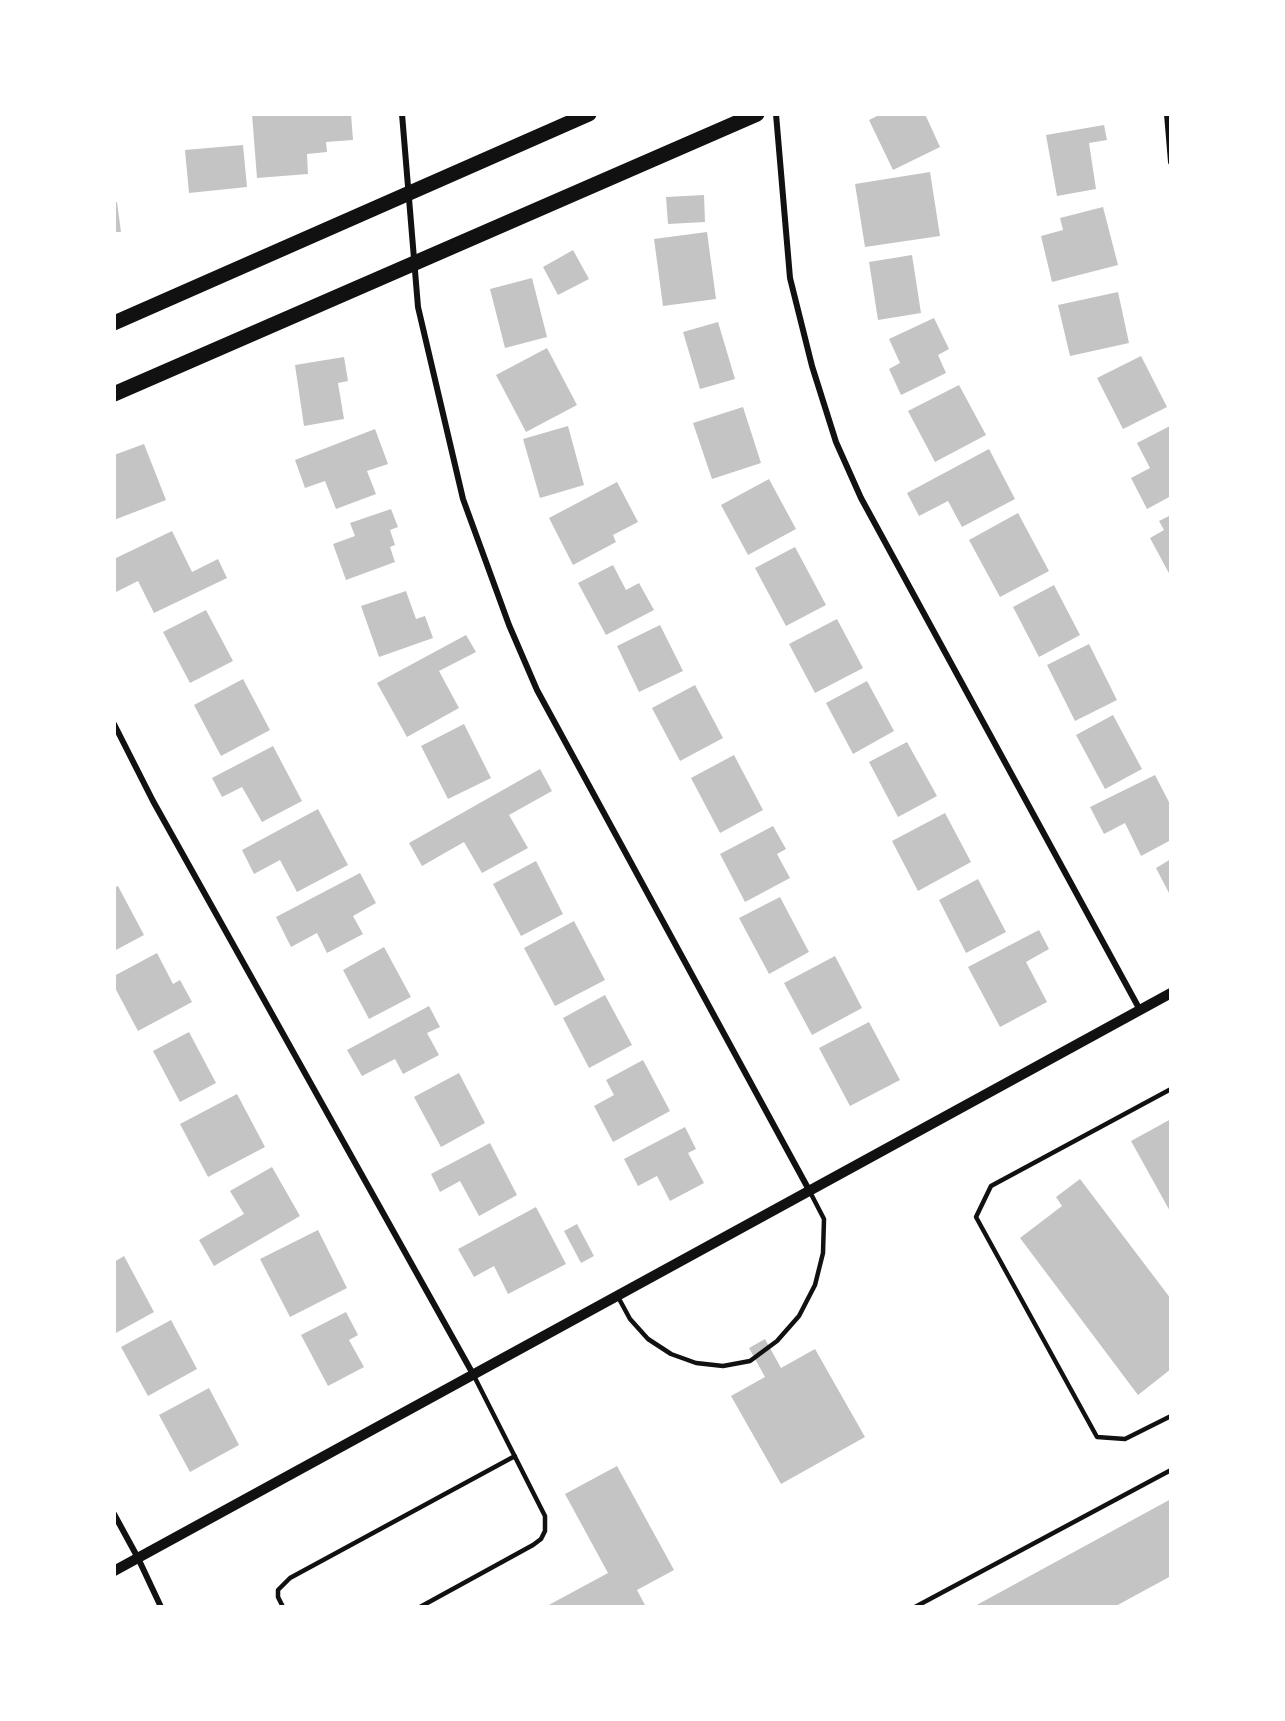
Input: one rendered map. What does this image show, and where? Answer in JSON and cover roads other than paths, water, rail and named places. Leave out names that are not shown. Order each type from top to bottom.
[{"type":"main road","points":[[114,322],[588,114]]},
{"type":"main road","points":[[114,394],[758,114]]},
{"type":"street","points":[[402,114],[418,307],[464,499],[509,625],[537,690],[809,1190]]},
{"type":"street","points":[[776,114],[790,279],[812,366],[836,442],[861,498],[1140,1010]]},
{"type":"street","points":[[1167,114],[1171,162]]},
{"type":"street","points":[[114,724],[153,801],[473,1374]]},
{"type":"street","points":[[114,1571],[1171,993]]},
{"type":"street","points":[[114,1514],[161,1607]]},
{"type":"lane","points":[[1171,1089],[991,1186],[976,1216],[1096,1437],[1125,1439],[1171,1416]]},
{"type":"lane","points":[[617,1295],[636,1326],[648,1339],[671,1354],[696,1363],[723,1366],[750,1361],[777,1341],[799,1316],[815,1285],[823,1253],[824,1219],[809,1190]]},
{"type":"lane","points":[[420,1607],[541,1539],[545,1531],[545,1516],[473,1374]]},
{"type":"lane","points":[[283,1607],[278,1597],[278,1590],[290,1578],[515,1456]]},
{"type":"lane","points":[[915,1607],[1171,1470]]}]
